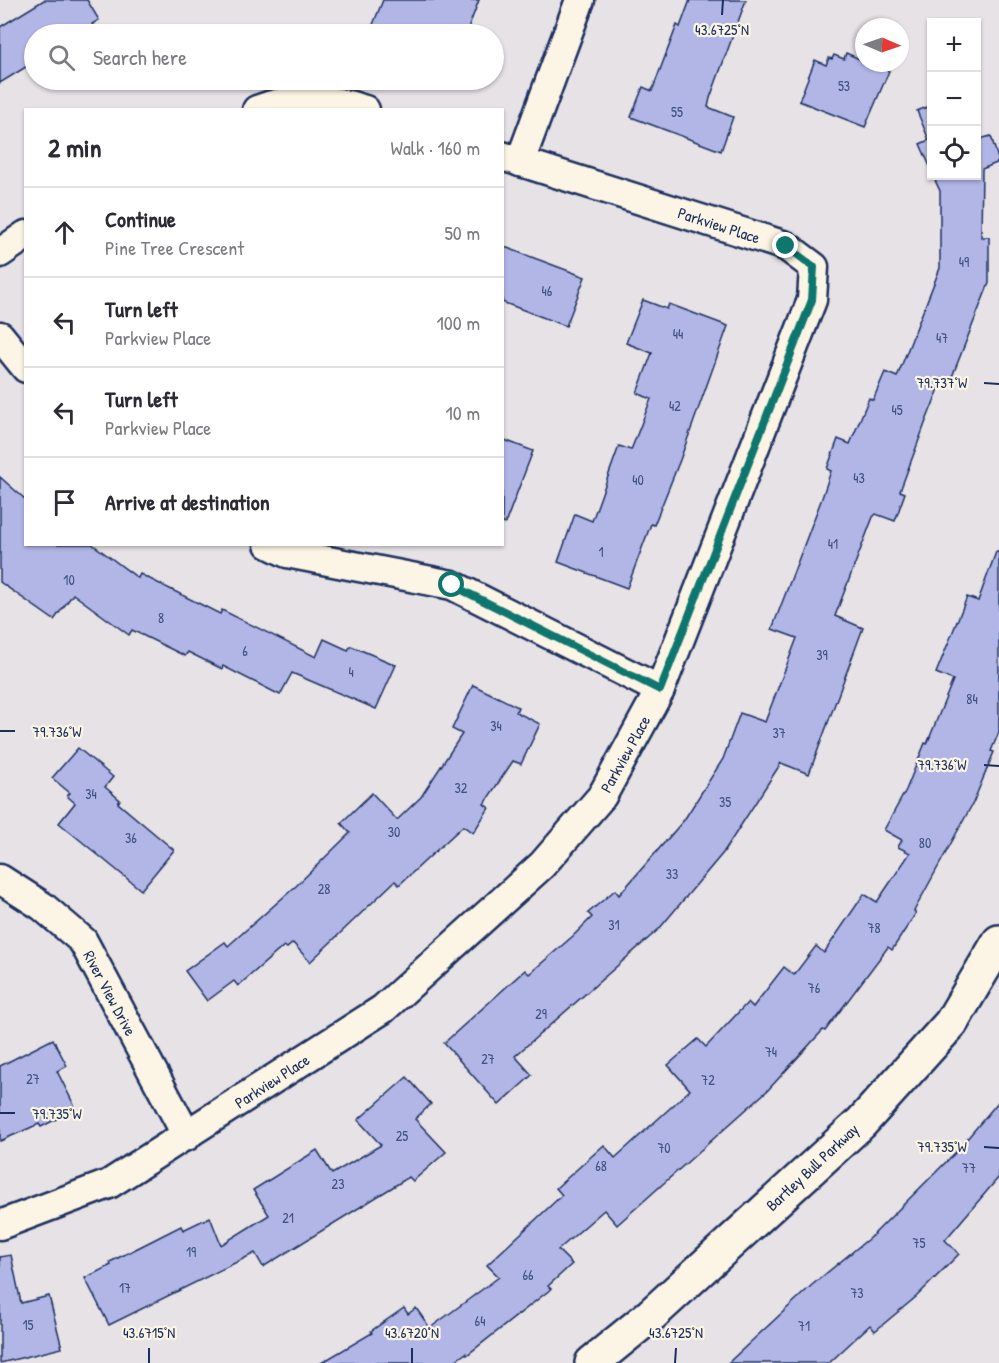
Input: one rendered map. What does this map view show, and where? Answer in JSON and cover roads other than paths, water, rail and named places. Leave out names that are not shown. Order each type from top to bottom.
[{"type":"street","name":"Parkview Place","points":[[0,1225],[109,1184],[383,1009],[542,865],[602,796],[660,690],[812,300],[814,267],[786,246],[511,159],[580,0]]},
{"type":"street","points":[[262,108],[277,102],[339,101],[359,108]]},
{"type":"street","points":[[0,253],[24,236]]},
{"type":"street","points":[[0,336],[24,366]]},
{"type":"street","points":[[273,546],[288,553],[452,585],[660,690]]},
{"type":"street","name":"River View Drive","points":[[0,879],[42,906],[83,941],[187,1136]]},
{"type":"street","name":"Bartley Bull Parkway","points":[[592,1363],[651,1315],[861,1123],[951,1023],[999,942]]}]
